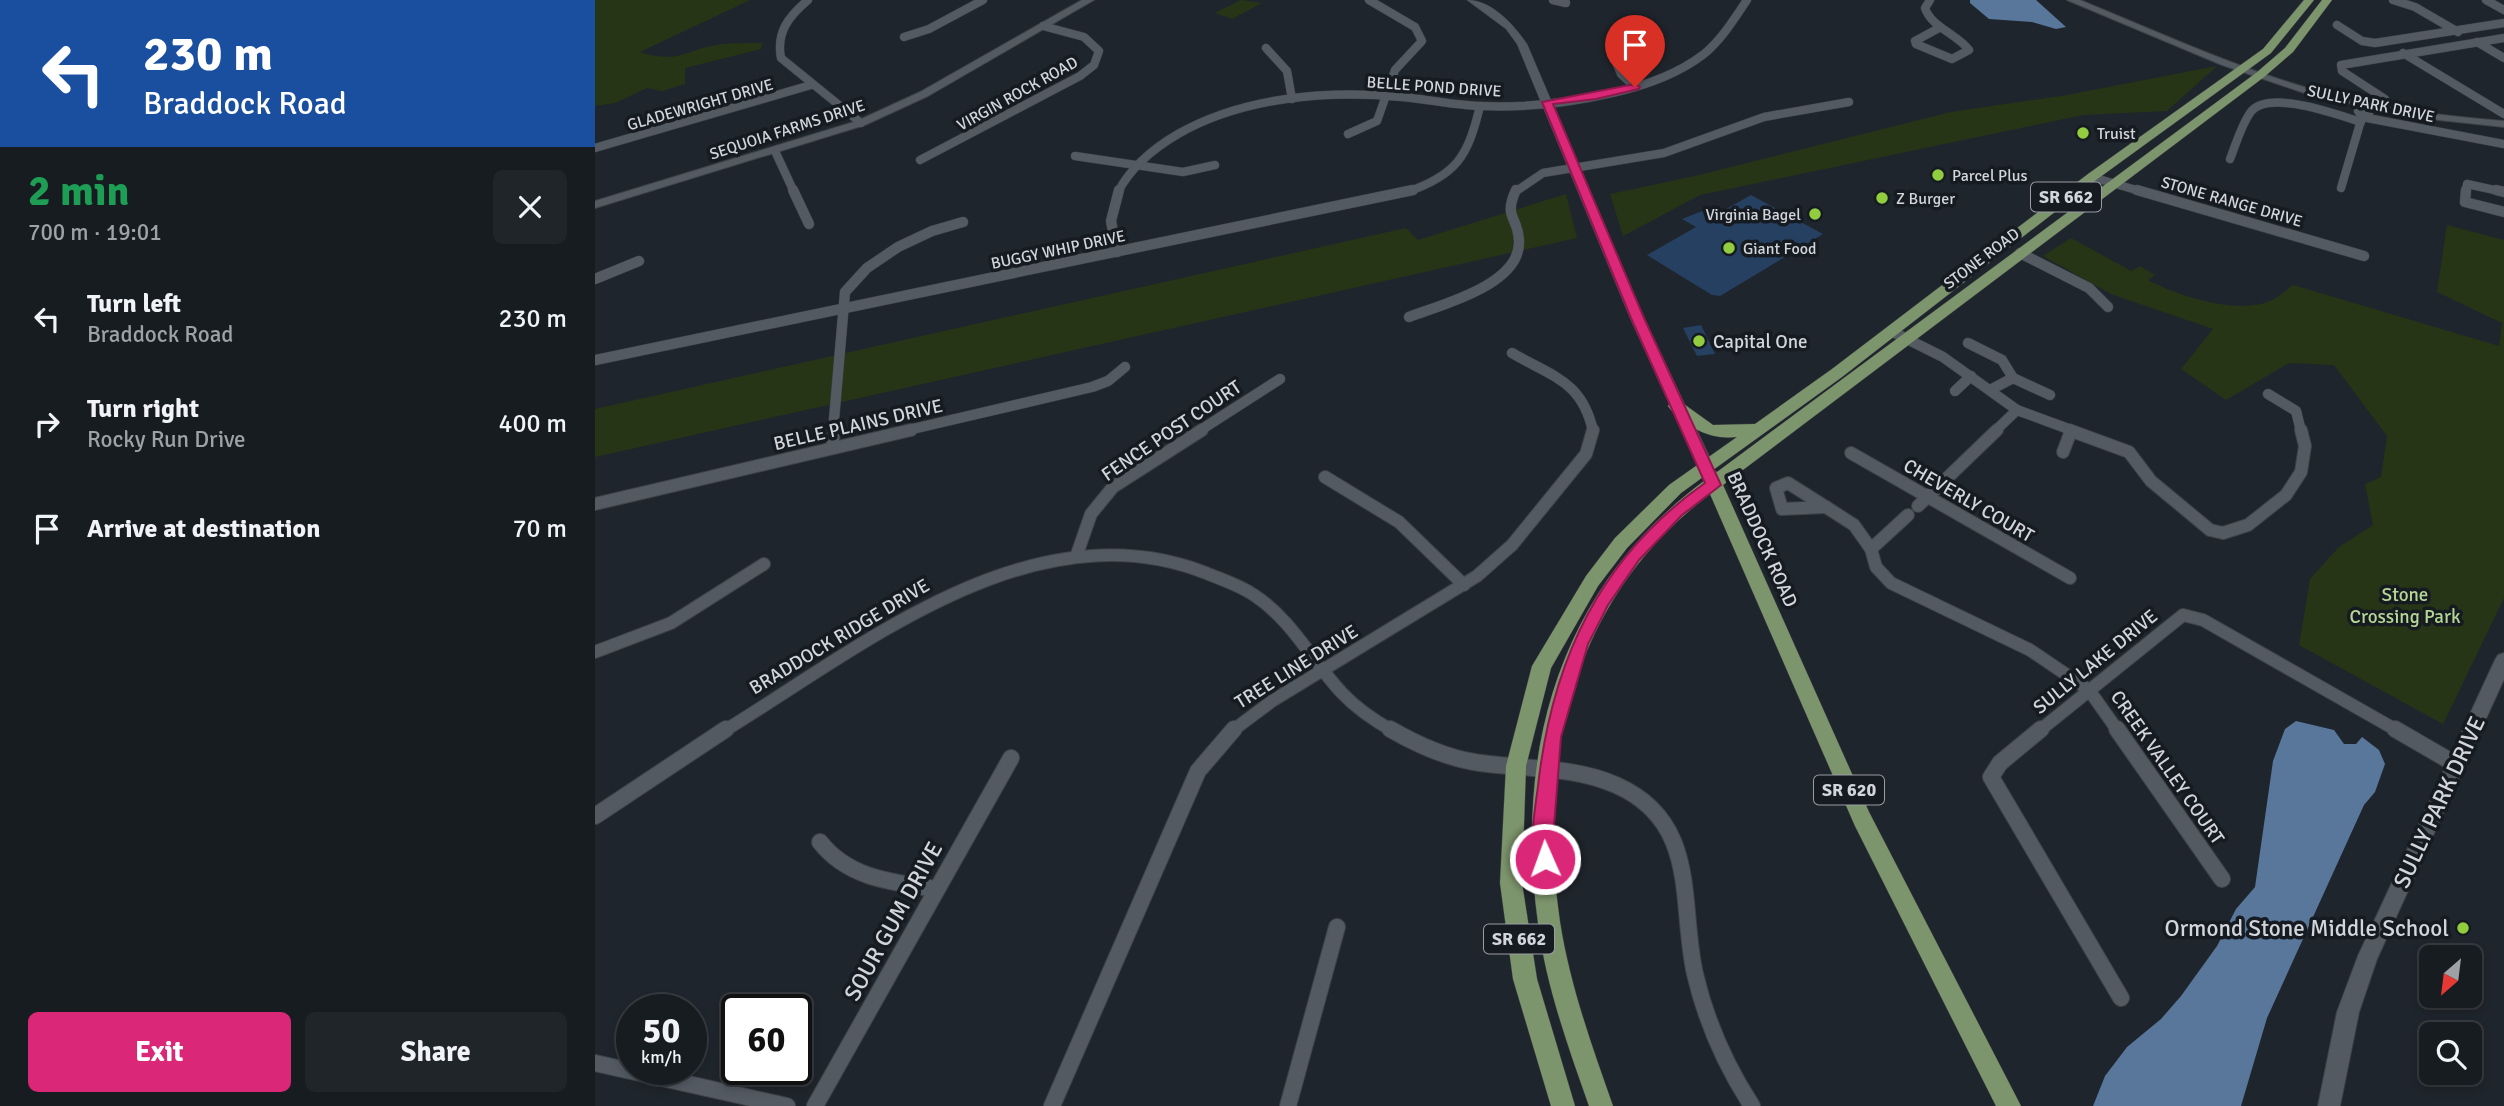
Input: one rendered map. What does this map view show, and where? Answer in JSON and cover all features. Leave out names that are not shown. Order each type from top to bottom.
[{"type":"main road","name":"BRADDOCK ROAD","points":[[1472,0],[1506,24],[1519,38],[1676,406],[1710,475],[1862,819],[2008,1106]]},
{"type":"main road","name":"STONE ROAD","points":[[1710,475],[1764,424],[1891,331],[2092,177],[2267,51],[2309,0]]},
{"type":"main road","name":"STONE ROAD","points":[[1710,475],[1907,339],[2112,182],[2260,75],[2289,50],[2327,0]]},
{"type":"main road","points":[[1676,406],[1699,427],[1712,433],[1735,433],[1764,424]]},
{"type":"main road","name":"SR 662","points":[[1563,1106],[1525,979],[1511,883],[1516,766],[1542,666],[1592,581],[1642,520],[1710,475]]},
{"type":"main road","name":"SR 662","points":[[1601,1106],[1557,967],[1548,908],[1543,825],[1552,737],[1580,644],[1601,601],[1634,556],[1710,475]]},
{"type":"street","points":[[809,0],[785,24],[779,41],[781,58],[861,123]]},
{"type":"street","points":[[904,37],[929,29],[983,0]]},
{"type":"street","name":"SEQUOIA FARMS DRIVE","points":[[595,205],[861,123],[924,94],[1089,0]]},
{"type":"street","points":[[1347,134],[1377,121],[1395,70],[1418,48],[1422,35],[1411,23],[1380,10],[1369,0]]},
{"type":"street","points":[[1553,0],[1566,3]]},
{"type":"street","name":"BELLE POND DRIVE","points":[[1117,252],[1111,226],[1113,204],[1124,181],[1162,144],[1202,122],[1247,107],[1292,99],[1387,96],[1480,106],[1596,96],[1635,87],[1702,55],[1713,45],[1747,0]]},
{"type":"street","points":[[1930,0],[1926,11],[1939,28],[1963,41],[1969,50],[1952,58],[1916,44],[1915,41],[1939,28]]},
{"type":"street","name":"SULLY PARK DRIVE","points":[[2072,0],[2260,75],[2364,105],[2428,117],[2504,122]]},
{"type":"street","points":[[2393,0],[2416,7],[2504,58]]},
{"type":"street","points":[[2486,0],[2504,10]]},
{"type":"street","points":[[2337,25],[2362,41],[2384,42],[2504,23]]},
{"type":"street","name":"VIRGIN ROCK ROAD","points":[[920,160],[1080,76],[1094,65],[1099,51],[1093,43],[1043,26]]},
{"type":"street","points":[[2385,99],[2340,67],[2504,38]]},
{"type":"street","points":[[2384,42],[2504,114]]},
{"type":"street","points":[[1266,48],[1287,71],[1292,99]]},
{"type":"street","points":[[1612,52],[1621,74],[1635,87]]},
{"type":"street","name":"GLADEWRIGHT DRIVE","points":[[595,148],[811,85]]},
{"type":"street","points":[[1409,317],[1479,290],[1500,277],[1515,259],[1520,246],[1509,210],[1516,190],[1543,173],[1664,153],[1764,117],[1849,102]]},
{"type":"street","points":[[2230,159],[2251,111],[2256,104],[2265,102],[2288,103],[2361,120],[2504,144]]},
{"type":"street","points":[[2340,188],[2361,120],[2369,113],[2364,105]]},
{"type":"street","name":"BUGGY WHIP DRIVE","points":[[595,360],[1395,195],[1427,185],[1452,170],[1467,155],[1480,106]]},
{"type":"street","points":[[2494,110],[2504,122]]},
{"type":"street","points":[[775,151],[809,224]]},
{"type":"street","points":[[1075,156],[1183,172],[1215,165]]},
{"type":"street","name":"STONE RANGE DRIVE","points":[[2092,177],[2364,256]]},
{"type":"street","points":[[2504,192],[2467,184],[2465,202],[2504,212]]},
{"type":"street","points":[[832,448],[845,292],[869,266],[930,232],[963,222]]},
{"type":"street","points":[[2020,253],[2089,288],[2108,307]]},
{"type":"street","points":[[595,279],[639,261]]},
{"type":"street","points":[[1891,331],[1971,376],[2017,410],[2129,452],[2151,481],[2210,530],[2223,533],[2238,530],[2286,495],[2301,472],[2305,446],[2296,411],[2268,394]]},
{"type":"street","points":[[1968,342],[2002,360],[2013,377],[2050,395]]},
{"type":"street","name":"TREE LINE DRIVE","points":[[1052,1106],[1198,771],[1215,747],[1241,723],[1464,585],[1512,545],[1580,461],[1592,437],[1593,421],[1587,406],[1576,390],[1513,353]]},
{"type":"street","name":"BELLE PLAINS DRIVE","points":[[595,504],[1092,387],[1108,381],[1125,367]]},
{"type":"street","points":[[1955,391],[1971,376]]},
{"type":"street","points":[[1990,390],[2013,377]]},
{"type":"street","name":"FENCE POST COURT","points":[[1076,558],[1091,514],[1113,487],[1280,379]]},
{"type":"street","points":[[1871,549],[2017,410]]},
{"type":"street","points":[[2063,452],[2071,431]]},
{"type":"street","name":"CHEVERLY COURT","points":[[1850,453],[1917,506],[2070,578]]},
{"type":"street","points":[[1325,477],[1399,522],[1464,585]]},
{"type":"street","name":"CREEK VALLEY COURT","points":[[1826,507],[1854,525],[1871,549],[1876,567],[1891,583],[2030,650],[2089,690],[2222,879]]},
{"type":"street","name":"BRADDOCK RIDGE DRIVE","points":[[595,816],[931,602],[1012,570],[1076,558],[1147,557],[1183,564],[1219,575],[1273,609],[1356,706],[1409,740],[1472,762],[1586,773],[1626,789],[1640,800],[1668,831],[1686,875],[1692,957],[1701,991],[1731,1074],[1752,1106]]},
{"type":"street","points":[[595,652],[670,623],[764,564]]},
{"type":"street","name":"SULLY LAKE DRIVE","points":[[2121,998],[1991,777],[2000,764],[2176,618],[2203,620],[2457,765]]},
{"type":"street","name":"SULLY PARK DRIVE","points":[[2329,1106],[2348,1012],[2368,956],[2504,660]]},
{"type":"street","name":"SOUR GUM DRIVE","points":[[815,1106],[1011,758]]},
{"type":"street","points":[[820,842],[830,858],[841,867],[857,873],[936,889]]},
{"type":"street","points":[[1288,1106],[1337,926]]},
{"type":"street","points":[[595,1063],[787,1106]]},
{"type":"green space","points":[[595,0],[750,0],[640,52],[665,57],[737,43],[762,43],[761,49],[685,68],[685,84],[662,91],[647,88],[615,103],[595,106]]},
{"type":"green space","points":[[1241,0],[1262,3],[1232,19],[1215,13]]},
{"type":"green space","points":[[2217,66],[2167,111],[2083,115],[1700,195],[1623,236],[1610,194],[1695,176],[1951,112],[2067,95]]},
{"type":"green space","points":[[1566,194],[1577,238],[595,457],[595,409],[1406,228],[1418,240]]},
{"type":"green space","name":"Stone Crossing Park","points":[[2447,225],[2504,240],[2504,598],[2443,724],[2299,645],[2310,579],[2339,547],[2373,525],[2365,484],[2381,477],[2387,436],[2334,365],[2289,363],[2226,400],[2181,369],[2213,329],[2111,294],[2043,256],[2071,238],[2131,271],[2140,266],[2155,275],[2148,280],[2160,286],[2208,302],[2257,305],[2273,300],[2293,285],[2499,346],[2502,323],[2437,292]]},
{"type":"water","points":[[1970,0],[2036,0],[2066,27],[2056,29],[2032,22],[1989,19],[1970,3]]},
{"type":"water","points":[[2296,721],[2334,730],[2344,744],[2356,744],[2362,737],[2379,750],[2385,764],[2375,792],[2364,805],[2267,1018],[2241,1106],[2093,1106],[2105,1076],[2127,1047],[2161,1019],[2181,996],[2217,946],[2236,909],[2255,887],[2273,761],[2285,729]]},
{"type":"building","name":"Giant Food","points":[[1751,195],[1823,234],[1720,296],[1712,295],[1647,255],[1696,227],[1682,219],[1710,208],[1719,213]]},
{"type":"building","name":"Capital One","points":[[1701,325],[1715,354],[1697,356],[1683,328]]},
{"type":"place","name":"Truist","points":[[2083,133]]},
{"type":"place","name":"Parcel Plus","points":[[1938,175]]},
{"type":"place","name":"Z Burger","points":[[1882,198]]},
{"type":"place","name":"Virginia Bagel","points":[[1815,214]]},
{"type":"place","name":"Giant Food","points":[[1729,248]]},
{"type":"place","name":"Capital One","points":[[1699,341]]},
{"type":"place","name":"Ormond Stone Middle School","points":[[2463,928]]},
{"type":"route","points":[[1545,859],[1543,825],[1552,737],[1580,644],[1601,601],[1634,556],[1677,511],[1714,485],[1637,318],[1547,102],[1596,96],[1635,87]]}]
